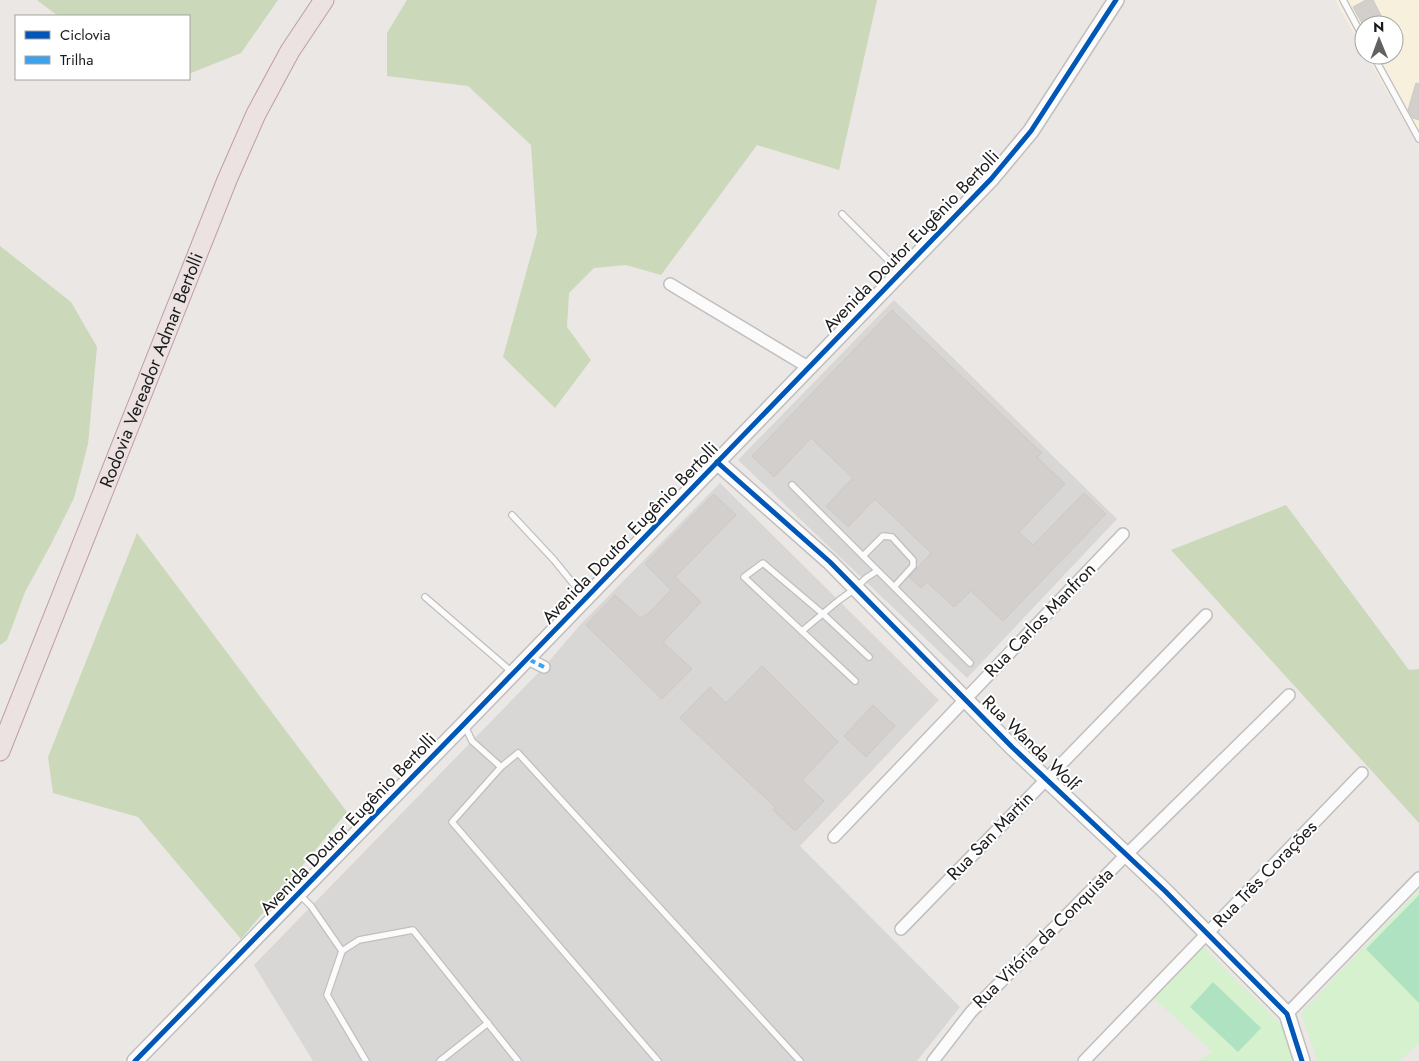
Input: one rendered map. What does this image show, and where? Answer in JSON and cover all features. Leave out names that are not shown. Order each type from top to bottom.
[{"type":"highway","name":"Rodovia Vereador Admar Bertolli","points":[[0,751],[227,180],[256,114],[290,51],[324,0]]},
{"type":"street","name":"Avenida Doutor Eugênio Bertolli","points":[[134,1061],[528,659],[1011,156],[1040,118],[1116,0]]},
{"type":"street","points":[[670,284],[808,368]]},
{"type":"street","name":"Rua Wanda Wolf","points":[[717,462],[830,562],[1012,747],[1165,891],[1287,1014],[1302,1061]]},
{"type":"street","name":"Rua Carlos Manfron","points":[[834,837],[1123,534]]},
{"type":"street","name":"Rua San Martin","points":[[901,928],[1206,615]]},
{"type":"street","points":[[528,659],[544,667]]},
{"type":"street","name":"Rua Vitória da Conquista","points":[[933,1061],[971,1012],[1126,855],[1289,695]]},
{"type":"street","name":"Rua Três Corações","points":[[1084,1061],[1362,773]]},
{"type":"street","points":[[1287,1014],[1419,878]]},
{"type":"lane","points":[[1343,0],[1354,20]]},
{"type":"lane","points":[[1378,65],[1419,139]]},
{"type":"lane","points":[[842,214],[900,272]]},
{"type":"lane","points":[[792,485],[970,663]]},
{"type":"lane","points":[[512,515],[586,598]]},
{"type":"lane","points":[[863,556],[883,536],[892,537],[913,560],[913,566],[894,587]]},
{"type":"lane","points":[[855,681],[744,577],[763,563],[823,614],[869,657]]},
{"type":"lane","points":[[802,631],[866,578],[878,571]]},
{"type":"lane","points":[[425,597],[514,673]]},
{"type":"lane","points":[[464,724],[472,741],[501,767]]},
{"type":"lane","points":[[658,1061],[452,822],[501,767],[518,754],[800,1061]]},
{"type":"lane","points":[[299,894],[311,906],[342,951]]},
{"type":"lane","points":[[366,1061],[327,995],[342,951],[359,940],[412,930],[518,1061]]},
{"type":"lane","points":[[440,1061],[488,1023]]},
{"type":"shaded area","points":[[1335,0],[1419,0],[1419,147],[1372,65],[1404,65],[1404,15],[1354,15],[1354,33]]},
{"type":"shaded area","points":[[894,300],[1117,519],[967,678],[738,460]]},
{"type":"shaded area","points":[[720,483],[939,700],[800,846],[960,1007],[917,1061],[313,1061],[254,965],[544,667],[580,625]]},
{"type":"green space","points":[[37,0],[278,0],[241,53],[191,73],[190,15],[57,15]]},
{"type":"green space","points":[[407,0],[877,0],[839,170],[757,145],[661,275],[626,265],[594,268],[569,293],[567,327],[591,360],[555,408],[503,357],[537,233],[531,145],[468,86],[387,76],[387,33]]},
{"type":"green space","points":[[0,246],[71,302],[97,347],[88,444],[74,498],[25,592],[7,640],[0,645]]},
{"type":"green space","points":[[1286,505],[1409,670],[1419,669],[1419,823],[1171,550]]},
{"type":"green space","points":[[137,533],[347,812],[241,939],[138,817],[53,793],[48,757]]},
{"type":"green space","points":[[1419,890],[1419,1043],[1399,1061],[1318,1061],[1301,1013]]},
{"type":"green space","points":[[1419,895],[1419,1003],[1366,949]]},
{"type":"green space","points":[[1202,946],[1283,1027],[1292,1061],[1196,1061],[1213,1052],[1153,998]]},
{"type":"green space","points":[[1213,982],[1261,1028],[1238,1052],[1190,1007]]},
{"type":"building","points":[[1366,0],[1373,0],[1381,15],[1357,15],[1353,7]]},
{"type":"building","points":[[1416,83],[1419,84],[1419,120],[1413,118],[1408,110]]},
{"type":"building","points":[[892,310],[1042,453],[1037,457],[1065,484],[1019,532],[1033,545],[1084,493],[1106,514],[1003,621],[971,591],[954,607],[927,582],[921,588],[909,577],[931,553],[875,499],[848,527],[826,506],[853,478],[811,438],[774,477],[752,456]]},
{"type":"building","points":[[714,494],[736,515],[675,577],[701,602],[663,642],[692,669],[662,699],[586,625],[615,595],[640,618],[648,614],[671,590],[645,564]]},
{"type":"building","points":[[762,666],[838,742],[802,780],[824,801],[795,831],[773,810],[775,807],[680,718],[710,687],[726,703]]},
{"type":"building","points":[[873,705],[895,726],[866,757],[844,736]]},
{"type":"marked path","points":[[528,659],[544,667]]},
{"type":"cycle path","points":[[135,1061],[991,179],[1031,131],[1116,0]]},
{"type":"cycle path","points":[[717,462],[830,562],[1012,747],[1165,891],[1287,1014],[1302,1061]]}]
